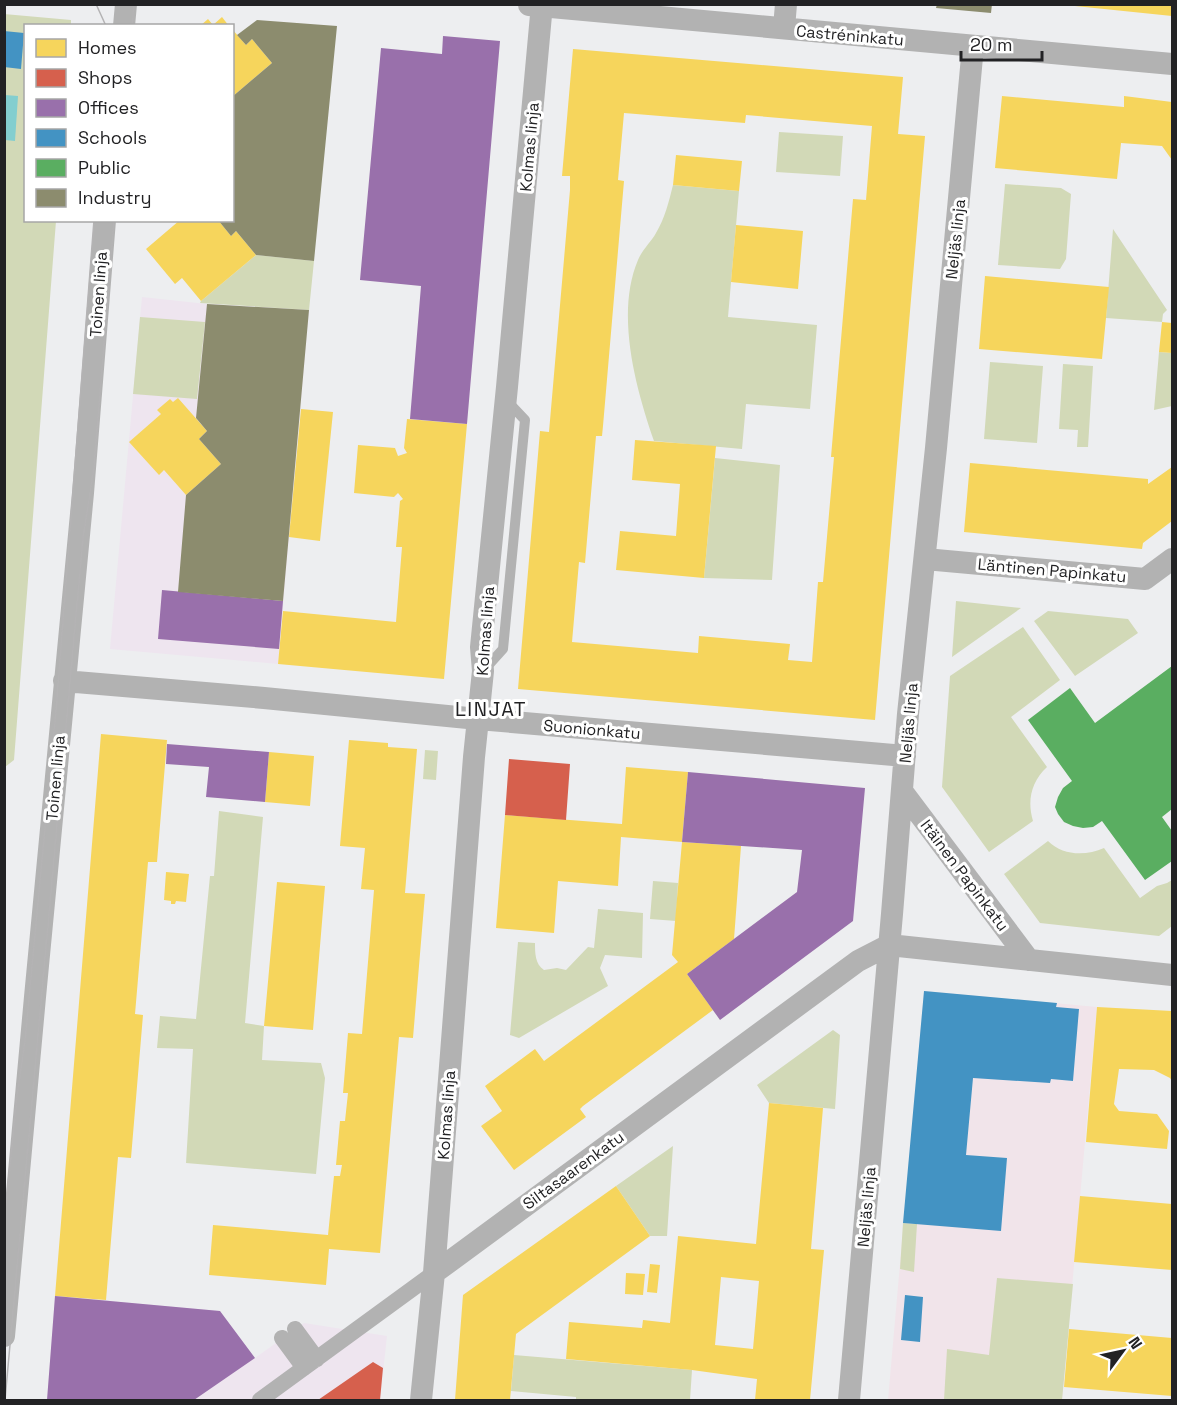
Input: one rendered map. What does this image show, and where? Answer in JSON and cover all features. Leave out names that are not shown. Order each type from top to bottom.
[{"type":"street","points":[[124,24],[126,4]]},
{"type":"street","points":[[784,28],[786,4]]},
{"type":"street","name":"Castréninkatu","points":[[537,5],[1173,64]]},
{"type":"street","name":"Kolmas linja","points":[[421,1401],[434,1272],[483,671],[481,647],[505,399],[537,5]]},
{"type":"street","name":"Neljäs linja","points":[[849,1401],[919,600],[925,559],[973,46]]},
{"type":"street","name":"Toinen linja","points":[[4,1336],[84,481],[105,222]]},
{"type":"street","name":"Läntinen Papinkatu","points":[[925,559],[1145,579],[1173,559]]},
{"type":"street","name":"Suonionkatu","points":[[64,681],[905,756]]},
{"type":"street","name":"Itäinen Papinkatu","points":[[902,790],[1029,960]]},
{"type":"street","name":"Siltasaarenkatu","points":[[260,1401],[858,961],[889,945]]},
{"type":"street","name":"Itäinen Papinkatu","points":[[889,945],[1173,975]]},
{"type":"street","points":[[289,1333],[310,1364]]},
{"type":"lane","points":[[483,671],[503,649],[525,420],[505,399]]},
{"type":"shaded area","points":[[142,297],[207,304],[309,310],[278,664],[110,649]]},
{"type":"shaded area","points":[[924,991],[1097,1007],[1062,1400],[888,1400]]},
{"type":"shaded area","points":[[55,1296],[220,1311],[255,1358],[304,1323],[387,1336],[380,1400],[47,1400]]},
{"type":"green space","points":[[4,14],[71,20],[71,24],[24,24],[24,222],[56,222],[14,760],[5,767]]},
{"type":"green space","points":[[779,132],[843,136],[840,176],[776,172]]},
{"type":"green space","points":[[1005,184],[1061,188],[1071,194],[1066,259],[1060,269],[998,265]]},
{"type":"green space","points":[[673,185],[739,191],[728,317],[817,325],[810,409],[746,404],[742,449],[654,441],[641,398],[628,327],[631,281],[640,256],[662,221]]},
{"type":"green space","points":[[1113,229],[1167,310],[1163,314],[1162,322],[1106,318]]},
{"type":"green space","points":[[256,255],[314,261],[309,310],[200,303]]},
{"type":"green space","points":[[140,317],[205,322],[197,399],[133,394]]},
{"type":"green space","points":[[1159,352],[1172,353],[1172,406],[1154,410]]},
{"type":"green space","points":[[990,362],[1043,366],[1037,443],[984,439]]},
{"type":"green space","points":[[1063,364],[1093,366],[1088,447],[1077,447],[1078,430],[1059,429]]},
{"type":"green space","points":[[715,458],[780,465],[772,580],[704,578]]},
{"type":"green space","points":[[956,601],[1021,608],[952,657]]},
{"type":"green space","points":[[1048,611],[1128,619],[1138,633],[1075,676],[1034,621]]},
{"type":"green space","points":[[1023,627],[1060,680],[1011,717],[1047,767],[1037,779],[1032,792],[1030,806],[1033,821],[989,852],[942,787],[950,676]]},
{"type":"green space","points":[[425,750],[438,751],[436,780],[423,779]]},
{"type":"green space","points":[[219,811],[263,817],[245,1023],[264,1026],[262,1060],[321,1063],[325,1078],[316,1174],[186,1163],[193,1049],[157,1048],[160,1016],[196,1019],[210,876],[214,876]]},
{"type":"green space","points":[[1048,841],[1061,850],[1075,853],[1104,848],[1140,898],[1157,886],[1172,880],[1172,926],[1159,936],[1040,923],[1004,874]]},
{"type":"green space","points":[[653,881],[678,883],[676,921],[650,919]]},
{"type":"green space","points":[[598,909],[643,913],[642,958],[605,955],[600,968],[608,986],[519,1038],[510,1035],[518,942],[535,943],[537,961],[544,970],[557,968],[566,970],[588,947],[594,948]]},
{"type":"green space","points":[[833,1030],[840,1035],[835,1109],[769,1103],[757,1085]]},
{"type":"green space","points":[[673,1146],[667,1236],[650,1236],[616,1186]]},
{"type":"green space","points":[[903,1223],[917,1224],[914,1272],[900,1269]]},
{"type":"green space","points":[[997,1278],[1073,1284],[1062,1400],[944,1400],[947,1349],[989,1355]]},
{"type":"green space","points":[[514,1355],[692,1370],[690,1400],[576,1400],[576,1397],[511,1391]]},
{"type":"water","points":[[5,95],[18,96],[15,141],[5,140]]},
{"type":"building: Homes","points":[[1075,4],[1172,4],[1172,16],[1075,6]]},
{"type":"building: Homes","points":[[222,17],[227,24],[214,24]]},
{"type":"building: Homes","points":[[208,19],[212,24],[202,24]]},
{"type":"building: Homes","points":[[234,31],[246,45],[252,39],[272,63],[234,95]]},
{"type":"building: Homes","points":[[573,49],[903,77],[898,134],[925,136],[875,720],[518,689],[540,431],[549,432],[570,190],[570,176],[562,176]],"holes":[[[624,113],[745,123],[746,115],[872,126],[866,200],[853,199],[823,582],[818,582],[812,662],[788,660],[790,644],[699,636],[698,653],[572,642],[579,562],[585,563],[596,436],[602,436],[603,426],[624,181],[618,180]]]},
{"type":"building: Homes","points":[[1002,96],[1124,107],[1124,96],[1172,102],[1172,160],[1162,146],[1121,143],[1117,179],[995,168]]},
{"type":"building: Homes","points":[[676,155],[742,161],[739,191],[673,185]]},
{"type":"building: Homes","points":[[178,222],[220,222],[231,236],[236,231],[256,255],[201,301],[182,278],[175,284],[146,249]]},
{"type":"building: Homes","points":[[736,225],[803,231],[798,289],[731,282]]},
{"type":"building: Homes","points":[[985,276],[1109,287],[1102,359],[979,349]]},
{"type":"building: Homes","points":[[1162,322],[1172,323],[1172,353],[1159,352]]},
{"type":"building: Homes","points":[[178,398],[207,431],[199,439],[221,464],[186,495],[164,470],[159,475],[129,442],[161,414],[157,410],[170,399],[173,402]]},
{"type":"building: Homes","points":[[301,409],[333,412],[320,541],[289,537]]},
{"type":"building: Homes","points":[[407,419],[467,424],[444,679],[278,664],[283,611],[396,622],[402,547],[396,547],[400,501],[403,499],[398,493],[394,497],[354,493],[358,445],[395,448],[398,456],[407,453],[404,448]]},
{"type":"building: Homes","points":[[635,440],[716,446],[704,578],[616,570],[620,531],[676,536],[680,484],[632,480]]},
{"type":"building: Homes","points":[[970,463],[1148,479],[1148,484],[1172,467],[1172,521],[1143,543],[1142,549],[964,532]]},
{"type":"building: Homes","points":[[101,734],[167,740],[157,862],[148,862],[135,1014],[143,1015],[131,1158],[118,1157],[106,1300],[55,1296]]},
{"type":"building: Homes","points":[[349,740],[388,743],[388,747],[417,749],[405,893],[425,894],[413,1038],[399,1037],[380,1253],[329,1249],[326,1285],[209,1275],[213,1225],[328,1235],[334,1176],[340,1176],[342,1165],[336,1165],[340,1121],[345,1121],[348,1093],[343,1093],[348,1033],[362,1034],[374,890],[361,889],[365,848],[340,846]]},
{"type":"building: Homes","points":[[269,752],[314,756],[310,806],[265,802]]},
{"type":"building: Homes","points":[[626,767],[688,772],[682,842],[621,837],[618,886],[558,881],[554,933],[496,928],[505,815],[622,824]]},
{"type":"building: Homes","points":[[682,842],[741,846],[734,939],[687,974],[713,1010],[583,1106],[580,1109],[586,1117],[514,1170],[481,1126],[502,1111],[485,1086],[535,1049],[544,1061],[678,962],[672,955]]},
{"type":"building: Homes","points":[[166,872],[189,874],[186,902],[176,901],[175,904],[171,904],[171,901],[164,900]]},
{"type":"building: Homes","points":[[277,882],[325,886],[313,1030],[264,1026]]},
{"type":"building: Homes","points":[[1097,1007],[1172,1011],[1172,1081],[1154,1070],[1119,1069],[1114,1104],[1119,1111],[1157,1114],[1169,1131],[1167,1149],[1086,1142]]},
{"type":"building: Homes","points":[[769,1103],[823,1108],[811,1249],[824,1250],[810,1400],[755,1400],[757,1379],[692,1370],[566,1359],[569,1322],[642,1328],[643,1320],[670,1323],[678,1236],[756,1244]],"holes":[[[721,1277],[759,1281],[753,1349],[715,1345]]]},
{"type":"building: Homes","points":[[616,1186],[650,1236],[516,1334],[510,1400],[455,1400],[463,1295]]},
{"type":"building: Homes","points":[[1080,1196],[1172,1204],[1172,1270],[1074,1262]]},
{"type":"building: Homes","points":[[650,1264],[660,1265],[657,1293],[647,1292]]},
{"type":"building: Homes","points":[[626,1273],[645,1274],[643,1295],[625,1294]]},
{"type":"building: Homes","points":[[1069,1329],[1172,1338],[1172,1396],[1064,1387]]},
{"type":"building: Shops","points":[[509,759],[570,764],[566,820],[505,815]]},
{"type":"building: Shops","points":[[373,1362],[383,1368],[380,1400],[318,1400]]},
{"type":"building: Offices","points":[[443,36],[500,41],[467,424],[410,419],[421,286],[360,280],[381,48],[442,54]]},
{"type":"building: Offices","points":[[162,590],[283,601],[279,649],[158,639]]},
{"type":"building: Offices","points":[[167,744],[269,752],[265,802],[206,797],[209,767],[166,764]]},
{"type":"building: Offices","points":[[688,772],[865,788],[853,921],[720,1020],[687,974],[797,892],[802,850],[682,842]]},
{"type":"building: Offices","points":[[55,1296],[220,1311],[255,1358],[194,1400],[47,1400]]},
{"type":"building: Schools","points":[[4,31],[24,33],[21,69],[4,67]]},
{"type":"building: Schools","points":[[924,991],[1057,1003],[1056,1007],[1079,1009],[1073,1081],[1051,1079],[1050,1083],[973,1078],[966,1155],[1007,1158],[1001,1231],[903,1223]]},
{"type":"building: Schools","points":[[905,1295],[923,1297],[920,1342],[901,1340]]},
{"type":"building: Public","points":[[1172,666],[1172,809],[1162,817],[1172,831],[1172,861],[1145,880],[1102,821],[1093,827],[1083,828],[1064,822],[1058,814],[1055,807],[1058,797],[1063,788],[1072,781],[1028,720],[1070,688],[1095,723]]},
{"type":"building: Industry","points":[[937,4],[992,4],[991,13],[936,8]]},
{"type":"building: Industry","points":[[257,20],[337,26],[314,261],[256,255],[236,231],[231,236],[220,222],[234,222],[234,95],[272,63],[252,39],[246,45],[237,35]]},
{"type":"building: Industry","points":[[207,304],[309,310],[283,601],[178,592],[186,495],[221,464],[199,439],[207,431],[196,418]]},
{"type":"tram line","points":[[96,4],[105,24]]},
{"type":"tram line","points":[[132,24],[134,4]]},
{"type":"tram line","points":[[4,1224],[25,1041],[56,711],[94,222]]},
{"type":"tram line","points":[[5,1400],[83,538],[94,467],[114,222]]},
{"type":"district","name":"LINJAT","points":[[491,709]]}]
